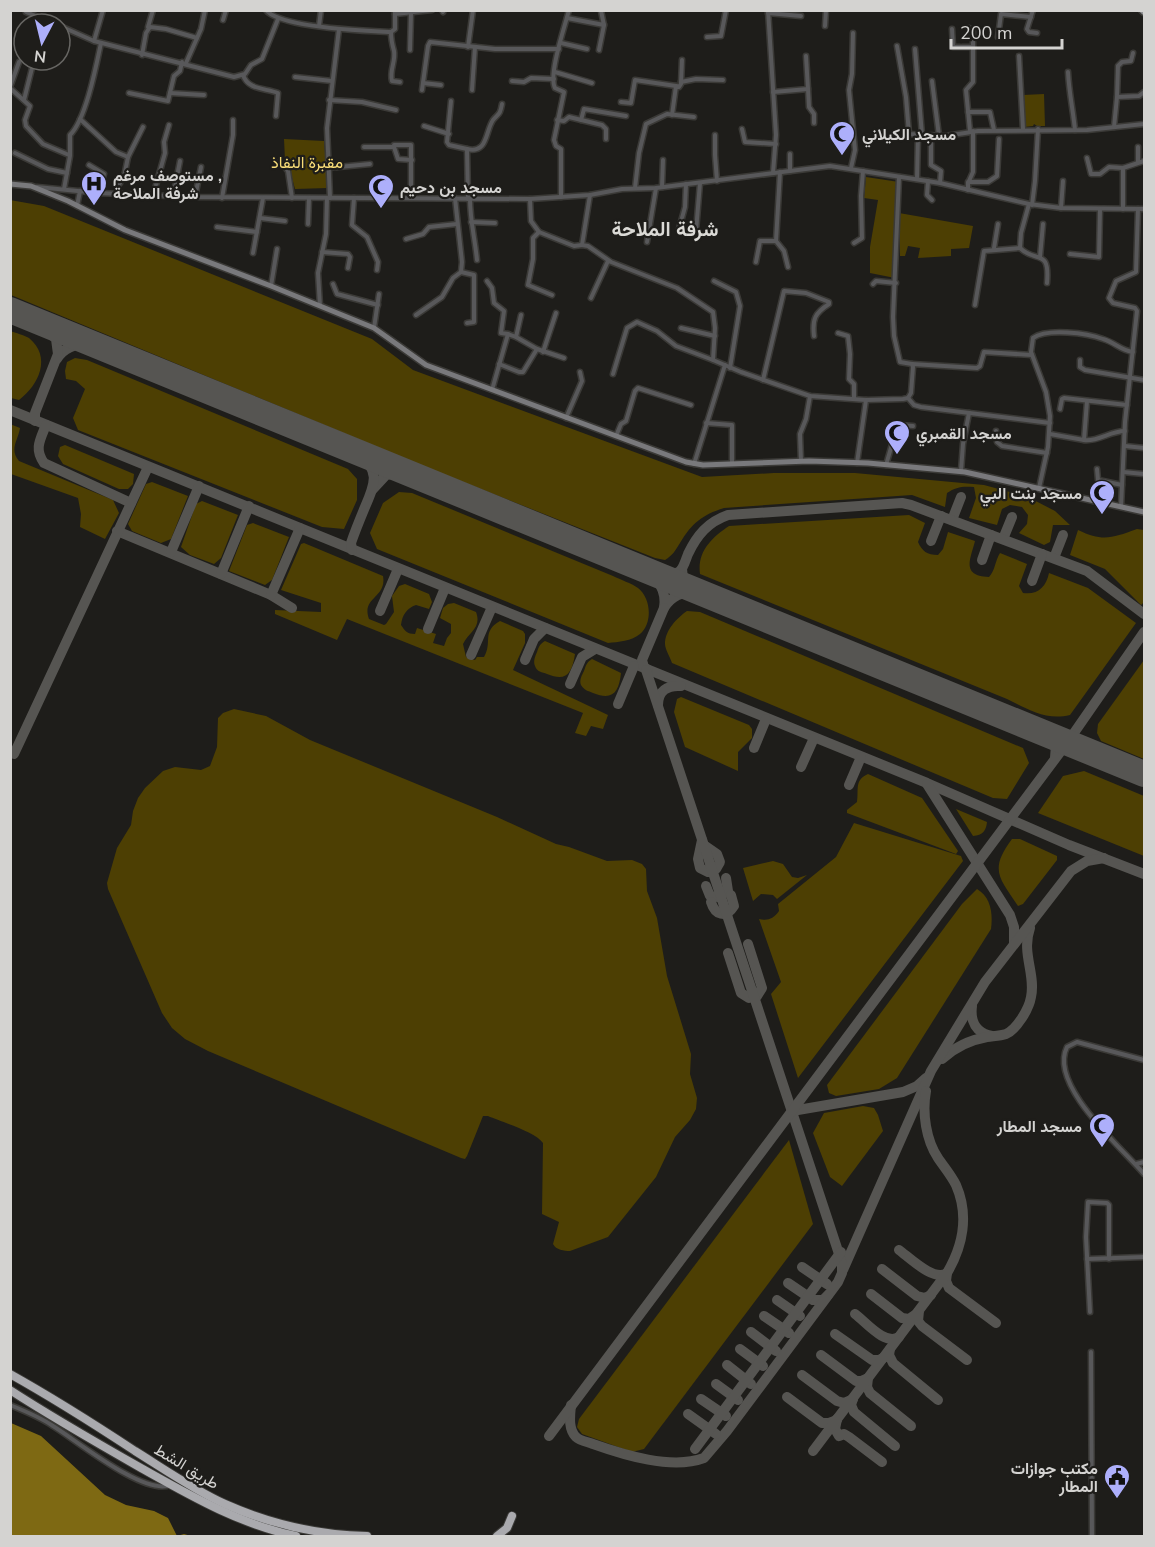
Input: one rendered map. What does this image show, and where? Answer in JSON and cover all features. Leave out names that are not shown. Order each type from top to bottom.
[{"type":"highway","name":"طريق الشط","points":[[10,1374],[180,1479],[225,1504],[267,1520],[295,1527],[324,1533],[367,1536]]},
{"type":"highway","points":[[23,1399],[23,1392],[26,1389],[36,1389]]},
{"type":"highway","name":"طريق الشط","points":[[10,1390],[202,1503],[268,1530],[296,1536]]},
{"type":"highway","points":[[497,1536],[507,1528],[512,1516]]},
{"type":"main road","points":[[10,184],[31,186],[78,206],[125,230],[374,328],[421,362],[616,437],[694,464],[801,461],[886,465],[961,472],[1144,512]]},
{"type":"street","points":[[94,41],[104,10]]},
{"type":"street","points":[[142,55],[153,10]]},
{"type":"street","points":[[129,93],[169,100],[174,76],[180,71],[197,38],[205,10]]},
{"type":"street","points":[[223,20],[226,10]]},
{"type":"street","points":[[266,10],[278,19],[339,29],[391,32]]},
{"type":"street","points":[[319,26],[321,10]]},
{"type":"street","points":[[400,82],[391,80],[394,53],[391,45],[391,32],[395,29],[395,12],[411,13],[432,10]]},
{"type":"street","points":[[468,47],[473,10]]},
{"type":"street","points":[[561,197],[561,149],[554,145],[554,140],[564,92],[554,87],[554,79],[569,10]]},
{"type":"street","points":[[706,37],[722,36],[726,10]]},
{"type":"street","points":[[825,26],[826,10]]},
{"type":"street","points":[[1034,10],[1028,30],[1036,33]]},
{"type":"street","points":[[594,11],[601,11],[604,25],[599,50]]},
{"type":"street","points":[[773,173],[776,144],[768,12],[801,16]]},
{"type":"street","points":[[410,50],[411,13]]},
{"type":"street","points":[[998,37],[1001,14],[1031,17]]},
{"type":"street","points":[[567,18],[604,25]]},
{"type":"street","points":[[72,31],[94,41],[142,55],[184,63],[229,76],[243,75],[251,65],[262,59],[278,19]]},
{"type":"street","points":[[148,28],[164,29],[197,38]]},
{"type":"street","points":[[968,190],[973,172],[966,90],[973,82],[973,31],[969,28]]},
{"type":"street","points":[[320,306],[318,273],[326,234],[328,168],[326,145],[329,100],[339,29]]},
{"type":"street","points":[[952,29],[953,47],[973,47]]},
{"type":"street","points":[[851,168],[855,150],[849,90],[852,74],[853,33]]},
{"type":"street","points":[[422,90],[430,42],[468,47],[559,49]]},
{"type":"street","points":[[64,189],[70,156],[70,134],[76,130],[92,86],[101,43]]},
{"type":"street","points":[[561,43],[587,50]]},
{"type":"street","points":[[897,46],[906,97],[908,133],[939,136],[971,131],[1075,130],[1144,124]]},
{"type":"street","points":[[472,90],[475,47]]},
{"type":"street","points":[[915,49],[920,135],[917,179]]},
{"type":"street","points":[[1114,127],[1118,66],[1132,61],[1133,53]]},
{"type":"street","points":[[806,56],[809,107],[814,114],[814,123]]},
{"type":"street","points":[[1019,56],[1023,129]]},
{"type":"street","points":[[621,102],[631,102],[635,80],[681,86],[682,60]]},
{"type":"street","points":[[15,72],[10,87],[30,106],[25,120],[26,126],[39,137],[43,144],[70,156]]},
{"type":"street","points":[[24,100],[31,72]]},
{"type":"street","points":[[555,72],[592,83]]},
{"type":"street","points":[[1068,72],[1075,130]]},
{"type":"street","points":[[243,75],[245,82],[250,86],[278,93],[276,116]]},
{"type":"street","points":[[295,76],[332,81]]},
{"type":"street","points":[[513,81],[524,81],[531,78],[554,79]]},
{"type":"street","points":[[681,82],[696,79],[723,80]]},
{"type":"street","points":[[932,81],[939,136]]},
{"type":"street","points":[[423,83],[441,85]]},
{"type":"street","points":[[672,115],[676,86]]},
{"type":"street","points":[[773,92],[808,89]]},
{"type":"street","points":[[1117,97],[1139,96],[1144,92]]},
{"type":"street","points":[[170,93],[204,95]]},
{"type":"street","points":[[329,100],[362,102],[396,110]]},
{"type":"street","points":[[451,101],[448,145],[475,150],[483,146],[493,120],[500,115],[502,104]]},
{"type":"street","points":[[580,120],[583,110],[586,109],[626,116]]},
{"type":"street","points":[[968,112],[990,112],[994,130]]},
{"type":"street","points":[[635,188],[639,153],[646,124],[668,114],[694,117]]},
{"type":"street","points":[[557,120],[564,121],[570,117],[604,126],[606,139]]},
{"type":"street","points":[[80,119],[116,152],[128,157]]},
{"type":"street","points":[[222,198],[234,135],[234,120]]},
{"type":"street","points":[[153,196],[165,153],[164,142],[169,125]]},
{"type":"street","points":[[424,126],[449,134]]},
{"type":"street","points":[[117,194],[119,184],[124,177],[128,157],[143,127]]},
{"type":"street","points":[[742,129],[745,142],[776,144]]},
{"type":"street","points":[[1020,248],[1021,233],[1036,175],[1038,129]]},
{"type":"street","points":[[715,135],[717,181]]},
{"type":"street","points":[[931,136],[932,165],[941,171],[940,183]]},
{"type":"street","points":[[969,182],[988,182],[997,177],[999,139]]},
{"type":"street","points":[[364,147],[394,147],[394,144],[410,144],[411,198]]},
{"type":"street","points":[[394,147],[398,159],[412,160]]},
{"type":"street","points":[[1138,147],[1138,162]]},
{"type":"street","points":[[467,149],[471,222],[477,260]]},
{"type":"street","points":[[15,153],[48,168],[67,173]]},
{"type":"street","points":[[790,154],[790,171]]},
{"type":"street","points":[[1087,158],[1091,174],[1100,174],[1109,167],[1124,168],[1144,160]]},
{"type":"street","points":[[662,187],[663,160]]},
{"type":"street","points":[[173,197],[180,161]]},
{"type":"street","points":[[280,162],[289,174],[292,198]]},
{"type":"street","points":[[328,168],[369,164]]},
{"type":"street","points":[[89,165],[104,174],[98,193]]},
{"type":"street","points":[[31,186],[98,193],[173,197],[530,199],[590,195],[635,188],[656,188],[822,166],[851,168],[940,183],[1030,205],[1061,208],[1144,209]]},
{"type":"street","points":[[195,197],[201,168]]},
{"type":"street","points":[[1123,209],[1124,168]]},
{"type":"street","points":[[854,243],[862,238],[863,171]]},
{"type":"street","points":[[776,242],[780,172]]},
{"type":"street","points":[[899,177],[893,317],[898,359],[902,363],[977,368],[980,366],[984,352],[1032,355]]},
{"type":"street","points":[[928,181],[927,195],[932,200]]},
{"type":"street","points":[[1061,208],[1063,181]]},
{"type":"street","points":[[696,231],[700,183]]},
{"type":"street","points":[[679,229],[685,207],[686,184]]},
{"type":"street","points":[[647,242],[656,188]]},
{"type":"street","points":[[78,206],[80,191]]},
{"type":"street","points":[[582,245],[590,195]]},
{"type":"street","points":[[253,253],[263,198]]},
{"type":"street","points":[[308,224],[309,198]]},
{"type":"street","points":[[354,198],[353,226],[366,234],[378,262],[377,270]]},
{"type":"street","points":[[455,198],[462,262],[461,272]]},
{"type":"street","points":[[530,199],[531,221],[539,232],[574,246],[588,246],[608,261],[674,286],[714,313],[715,336],[712,360]]},
{"type":"street","points":[[1070,254],[1099,257],[1100,209]]},
{"type":"street","points":[[1137,312],[1136,309],[1113,303],[1109,298],[1116,281],[1136,273],[1138,209]]},
{"type":"street","points":[[260,218],[285,221]]},
{"type":"street","points":[[471,222],[495,223]]},
{"type":"street","points":[[406,239],[423,234],[429,227],[457,224]]},
{"type":"street","points":[[994,248],[998,224]]},
{"type":"street","points":[[1040,257],[1043,224]]},
{"type":"street","points":[[216,227],[257,232]]},
{"type":"street","points":[[539,232],[533,238],[528,285],[552,295]]},
{"type":"street","points":[[756,262],[760,241],[776,242],[784,251],[788,267]]},
{"type":"street","points":[[975,305],[983,252],[986,249],[1020,248],[1022,251],[1040,257],[1047,264],[1047,283]]},
{"type":"street","points":[[271,286],[277,249]]},
{"type":"street","points":[[1137,250],[1144,251]]},
{"type":"street","points":[[322,252],[348,254],[350,257],[348,268]]},
{"type":"street","points":[[591,298],[608,261]]},
{"type":"street","points":[[416,315],[442,297],[453,278],[461,272],[472,273],[474,276],[474,321],[466,323]]},
{"type":"street","points":[[487,281],[492,288],[494,303],[504,311],[501,333],[516,337],[543,352],[564,358]]},
{"type":"street","points":[[714,281],[736,292],[740,304],[730,368]]},
{"type":"street","points":[[873,284],[876,281],[896,283]]},
{"type":"street","points":[[333,284],[337,294],[378,304]]},
{"type":"street","points":[[763,380],[784,291],[799,291],[829,302],[814,317],[814,336]]},
{"type":"street","points":[[374,328],[380,294]]},
{"type":"street","points":[[1137,312],[1144,311]]},
{"type":"street","points":[[1121,507],[1129,377],[1137,312]]},
{"type":"street","points":[[543,352],[555,313]]},
{"type":"street","points":[[516,337],[521,315]]},
{"type":"street","points":[[613,375],[627,328],[637,322],[657,331],[676,345],[730,368],[810,396],[866,400],[908,398]]},
{"type":"street","points":[[681,328],[715,336]]},
{"type":"street","points":[[1039,488],[1047,453],[1050,423],[1046,392],[1032,355],[1033,338],[1044,332],[1101,338],[1113,343],[1121,350],[1133,352]]},
{"type":"street","points":[[838,333],[848,335],[849,379],[854,384],[854,398]]},
{"type":"street","points":[[492,390],[508,334]]},
{"type":"street","points":[[499,364],[523,372],[537,349]]},
{"type":"street","points":[[1080,360],[1082,369],[1144,380]]},
{"type":"street","points":[[908,398],[911,393],[912,364]]},
{"type":"street","points":[[694,464],[725,365]]},
{"type":"street","points":[[566,417],[582,381],[580,372]]},
{"type":"street","points":[[616,437],[621,424],[626,421],[638,388],[691,405]]},
{"type":"street","points":[[801,461],[800,435],[806,419],[810,396]]},
{"type":"street","points":[[908,398],[914,405],[921,407],[1050,423]]},
{"type":"street","points":[[1060,409],[1062,398],[1127,405]]},
{"type":"street","points":[[856,463],[866,400]]},
{"type":"street","points":[[1084,441],[1087,401]]},
{"type":"street","points":[[961,472],[969,413]]},
{"type":"street","points":[[706,423],[732,424],[732,464]]},
{"type":"street","points":[[886,465],[897,427],[900,425],[913,426]]},
{"type":"street","points":[[996,431],[997,442],[1002,446],[1047,453]]},
{"type":"street","points":[[1050,434],[1092,441],[1116,431],[1125,431]]},
{"type":"street","points":[[1125,446],[1144,448]]},
{"type":"street","points":[[1097,469],[1098,480],[1122,485]]},
{"type":"street","points":[[1123,472],[1144,474]]},
{"type":"street","points":[[1144,1060],[1077,1042],[1067,1047],[1064,1055],[1070,1083],[1082,1106],[1144,1174]]},
{"type":"street","points":[[1136,1164],[1144,1162]]},
{"type":"street","points":[[1090,1312],[1086,1206],[1089,1202],[1109,1205],[1109,1259]]},
{"type":"street","points":[[1087,1259],[1144,1257]]},
{"type":"street","points":[[1091,1352],[1091,1536]]},
{"type":"street","points":[[10,1405],[52,1425],[98,1459],[130,1475],[160,1488],[171,1485]]},
{"type":"green space","points":[[1044,94],[1045,126],[1034,124],[1024,127],[1023,95]]},
{"type":"green space","name":"مقبرة النفاذ","points":[[284,139],[324,141],[328,188],[295,189],[285,160]]},
{"type":"green space","points":[[866,177],[899,182],[895,278],[870,273],[870,247],[878,200],[864,198]]},
{"type":"green space","points":[[10,200],[44,206],[372,339],[413,370],[702,477],[774,473],[855,473],[984,485],[1028,497],[1055,511],[1070,525],[1053,525],[1050,542],[1044,545],[1019,533],[1027,524],[1028,515],[1022,507],[1010,505],[1002,509],[997,525],[969,518],[976,498],[974,487],[963,487],[947,493],[945,507],[912,495],[724,508],[698,521],[668,558],[665,560],[655,558],[423,466],[11,295]]},
{"type":"green space","points":[[899,213],[973,226],[969,248],[951,249],[951,256],[918,258],[920,248],[908,246],[905,256],[900,256]]},
{"type":"green space","points":[[10,331],[29,338],[40,354],[40,371],[37,379],[19,400],[11,398]]},
{"type":"green space","points":[[75,358],[87,360],[348,469],[357,479],[357,500],[344,529],[322,527],[78,430],[73,418],[85,389],[76,381],[66,379],[65,371],[67,362]]},
{"type":"green space","points":[[10,424],[20,428],[14,449],[19,461],[113,500],[119,513],[105,539],[80,527],[81,514],[78,498],[11,474]]},
{"type":"green space","points":[[65,445],[134,474],[133,484],[128,489],[119,489],[63,464],[58,456],[60,447]]},
{"type":"green space","points":[[152,482],[188,496],[171,539],[161,543],[132,531],[128,524],[146,484]]},
{"type":"green space","points":[[399,492],[412,493],[635,586],[642,592],[648,604],[647,624],[640,634],[633,638],[608,643],[377,549],[370,533],[383,503]]},
{"type":"green space","points":[[202,501],[238,515],[221,558],[214,564],[190,555],[181,547],[196,504]]},
{"type":"green space","points":[[909,515],[925,523],[918,542],[928,553],[938,555],[943,549],[948,532],[975,541],[970,560],[971,570],[974,573],[989,577],[1000,553],[1027,564],[1019,586],[1023,593],[1033,593],[1040,589],[1049,573],[1088,588],[1136,623],[1070,715],[1053,716],[1037,713],[700,574],[703,552],[716,535],[729,526]]},
{"type":"green space","points":[[253,523],[289,537],[272,580],[265,585],[229,571],[247,525]]},
{"type":"green space","points":[[1137,529],[1144,530],[1144,602],[1141,605],[1105,569],[1070,555],[1078,530],[1094,536],[1108,537]]},
{"type":"green space","points":[[304,543],[383,576],[381,589],[368,606],[369,619],[386,624],[394,612],[392,596],[399,586],[405,584],[429,594],[432,602],[429,609],[416,605],[410,608],[404,615],[401,625],[410,633],[415,634],[417,628],[436,634],[433,643],[444,646],[451,633],[451,624],[440,618],[443,608],[448,604],[454,603],[476,612],[476,626],[463,644],[466,657],[475,660],[477,657],[484,657],[488,647],[489,633],[500,621],[523,631],[525,643],[513,670],[608,715],[603,729],[591,726],[586,736],[575,733],[583,713],[347,619],[337,640],[275,614],[275,610],[321,612],[321,603],[281,590],[301,544]]},
{"type":"green space","points":[[687,611],[700,612],[1023,748],[1029,763],[1007,799],[993,798],[672,663],[665,644],[667,634],[672,625]]},
{"type":"green space","points":[[545,641],[575,654],[572,667],[567,674],[559,677],[540,672],[536,668],[535,657],[540,645]]},
{"type":"green space","points":[[592,659],[621,673],[619,685],[614,693],[606,696],[600,695],[581,685],[580,681],[586,665]]},
{"type":"green space","points":[[1144,660],[1144,759],[1101,741],[1097,733],[1098,724]]},
{"type":"green space","points":[[681,697],[749,725],[752,729],[752,738],[738,752],[738,771],[685,747],[674,712],[677,699]]},
{"type":"green space","points":[[234,709],[266,716],[310,740],[497,817],[556,844],[607,861],[632,860],[642,864],[646,869],[647,891],[657,918],[667,976],[691,1054],[690,1074],[697,1098],[696,1109],[690,1120],[675,1137],[656,1177],[608,1237],[570,1251],[560,1250],[554,1246],[559,1222],[542,1214],[543,1143],[526,1131],[483,1116],[467,1156],[465,1159],[461,1158],[208,1051],[185,1039],[172,1028],[162,1013],[107,883],[117,848],[131,825],[133,811],[145,788],[163,771],[175,767],[201,770],[210,766],[217,747],[218,718],[223,713]]},
{"type":"green space","points":[[1084,771],[1144,796],[1144,856],[1038,813],[1063,776]]},
{"type":"green space","points":[[868,774],[922,798],[958,851],[956,854],[847,813],[847,810],[857,802],[859,782]]},
{"type":"green space","points":[[956,809],[987,822],[986,828],[979,835],[973,836]]},
{"type":"green space","points":[[854,823],[961,856],[963,861],[798,1078],[771,994],[781,982],[759,919],[770,919],[775,916],[779,911],[778,904],[836,857]]},
{"type":"green space","points":[[1012,839],[1020,839],[1057,856],[1057,860],[1023,904],[1018,906],[999,873],[1001,858]]},
{"type":"green space","points":[[773,861],[783,864],[792,877],[807,875],[777,899],[773,895],[761,894],[753,901],[743,868]]},
{"type":"green space","points":[[977,889],[982,892],[990,906],[991,929],[897,1078],[879,1089],[836,1096],[829,1093],[827,1085],[962,904]]},
{"type":"green space","points":[[863,1106],[874,1108],[883,1131],[842,1186],[830,1177],[813,1133],[824,1113]]},
{"type":"green space","points":[[789,1140],[813,1224],[644,1449],[632,1452],[582,1434],[577,1427],[579,1419]]},
{"type":"shaded area","points":[[11,1423],[41,1436],[105,1495],[126,1505],[154,1511],[168,1518],[177,1536],[11,1536]]},
{"type":"taxiway","points":[[35,421],[35,413],[58,354],[56,339],[41,323]]},
{"type":"taxiway","points":[[57,359],[72,346],[93,344]]},
{"type":"taxiway","points":[[10,410],[927,783],[1069,845],[1144,874]]},
{"type":"taxiway","points":[[46,425],[39,449],[44,463],[131,503]]},
{"type":"taxiway","points":[[352,550],[351,543],[372,490],[374,477],[370,465],[357,452]]},
{"type":"taxiway","points":[[14,754],[148,467]]},
{"type":"taxiway","points":[[373,489],[386,475],[405,471]]},
{"type":"taxiway","points":[[171,552],[199,486]]},
{"type":"taxiway","points":[[952,520],[961,497]]},
{"type":"taxiway","points":[[662,577],[680,571],[699,535],[709,525],[728,515],[902,503],[1087,571],[1144,614]]},
{"type":"taxiway","points":[[221,574],[249,506]]},
{"type":"taxiway","points":[[931,541],[941,516]]},
{"type":"taxiway","points":[[1003,539],[1012,517]]},
{"type":"taxiway","points":[[271,595],[300,528]]},
{"type":"taxiway","points":[[117,531],[271,595],[292,608]]},
{"type":"taxiway","points":[[982,560],[991,535]]},
{"type":"taxiway","points":[[1054,558],[1063,535]]},
{"type":"taxiway","points":[[1032,581],[1042,554]]},
{"type":"taxiway","points":[[380,611],[398,569]]},
{"type":"taxiway","points":[[645,569],[654,577],[663,591],[664,608],[674,597],[696,590]]},
{"type":"taxiway","points":[[682,569],[683,578],[690,588]]},
{"type":"taxiway","points":[[428,629],[445,588]]},
{"type":"taxiway","points":[[471,655],[492,607]]},
{"type":"taxiway","points":[[648,670],[644,667],[642,660],[664,608]]},
{"type":"taxiway","points":[[525,660],[534,639],[545,628]]},
{"type":"taxiway","points":[[549,1436],[1067,743],[1144,632]]},
{"type":"taxiway","points":[[570,684],[582,657],[595,649]]},
{"type":"taxiway","points":[[618,704],[634,666]]},
{"type":"taxiway","points":[[571,1405],[572,1430],[576,1437],[582,1440],[648,1460],[678,1462],[704,1458],[727,1431],[838,1282],[842,1273],[842,1263],[646,670]]},
{"type":"taxiway","points":[[658,705],[658,700],[664,690],[681,686]]},
{"type":"taxiway","points":[[754,748],[766,719]]},
{"type":"taxiway","points":[[1047,735],[1056,745],[1055,758]]},
{"type":"taxiway","points":[[801,767],[814,738]]},
{"type":"taxiway","points":[[849,785],[861,757]]},
{"type":"taxiway","points":[[927,784],[1010,915],[1014,927],[1014,944]]},
{"type":"taxiway","points":[[702,840],[698,859],[700,868],[708,872],[716,869],[720,862],[717,854],[704,845]]},
{"type":"taxiway","points":[[843,1270],[931,1071],[985,982],[1071,871],[1087,861],[1104,858]]},
{"type":"taxiway","points":[[706,886],[710,896],[718,897],[728,891],[726,878]]},
{"type":"taxiway","points":[[711,902],[715,910],[721,914],[728,913],[734,906],[731,895]]},
{"type":"taxiway","points":[[942,1059],[969,1042],[1006,1034],[1022,1018],[1030,1002],[1032,988],[1027,946],[1030,928]]},
{"type":"taxiway","points":[[728,953],[741,993],[749,998],[757,996],[762,988],[748,944]]},
{"type":"taxiway","points":[[972,1006],[975,1026],[992,1036]]},
{"type":"taxiway","points":[[792,1111],[903,1092],[917,1086],[926,1078]]},
{"type":"taxiway","points":[[813,1451],[947,1273],[957,1252],[963,1219],[960,1196],[952,1178],[934,1151],[928,1135],[925,1117],[926,1091]]},
{"type":"taxiway","points":[[899,1250],[929,1272],[942,1275],[947,1273],[946,1281],[949,1288],[996,1323]]},
{"type":"taxiway","points":[[695,1449],[841,1252]]},
{"type":"taxiway","points":[[802,1267],[827,1284]]},
{"type":"taxiway","points":[[882,1269],[917,1296],[925,1298],[931,1295]]},
{"type":"taxiway","points":[[788,1283],[813,1300],[823,1300],[828,1295]]},
{"type":"taxiway","points":[[871,1294],[902,1318],[909,1319],[915,1315]]},
{"type":"taxiway","points":[[777,1300],[800,1316]]},
{"type":"taxiway","points":[[919,1311],[918,1321],[922,1326],[967,1360]]},
{"type":"taxiway","points":[[855,1314],[882,1336],[894,1339],[899,1337]]},
{"type":"taxiway","points":[[764,1316],[789,1333]]},
{"type":"taxiway","points":[[751,1332],[776,1351]]},
{"type":"taxiway","points":[[835,1334],[872,1360],[885,1357]]},
{"type":"taxiway","points":[[740,1349],[763,1366]]},
{"type":"taxiway","points":[[890,1349],[889,1355],[893,1363],[938,1400]]},
{"type":"taxiway","points":[[821,1355],[856,1381],[868,1378],[867,1387],[870,1393],[911,1426]]},
{"type":"taxiway","points":[[727,1365],[751,1384]]},
{"type":"taxiway","points":[[802,1375],[837,1401],[844,1403],[853,1399]]},
{"type":"taxiway","points":[[716,1384],[738,1400]]},
{"type":"taxiway","points":[[787,1397],[822,1423],[837,1420]]},
{"type":"taxiway","points":[[701,1399],[726,1416]]},
{"type":"taxiway","points":[[853,1399],[851,1405],[854,1412],[895,1446]]},
{"type":"taxiway","points":[[688,1414],[716,1434]]},
{"type":"taxiway","points":[[837,1419],[835,1429],[839,1436],[844,1434],[849,1437],[882,1462]]},
{"type":"runway","points":[[10,310],[1144,774]]},
{"type":"place","name":"مسجد الكيلاني","points":[[842,157]]},
{"type":"place","name":"مستوصف مرغم , شرفة الملاحة","points":[[94,207]]},
{"type":"place","name":"مسجد بن دحيم","points":[[381,210]]},
{"type":"place","name":"مسجد القمبري","points":[[897,456]]},
{"type":"place","name":"مسجد بنت البي","points":[[1102,516]]},
{"type":"place","name":"مسجد المطار","points":[[1102,1149]]},
{"type":"place","name":"مكتب جوازات المطار","points":[[1117,1500]]},
{"type":"district","name":"شرفة الملاحة","points":[[665,229]]}]
